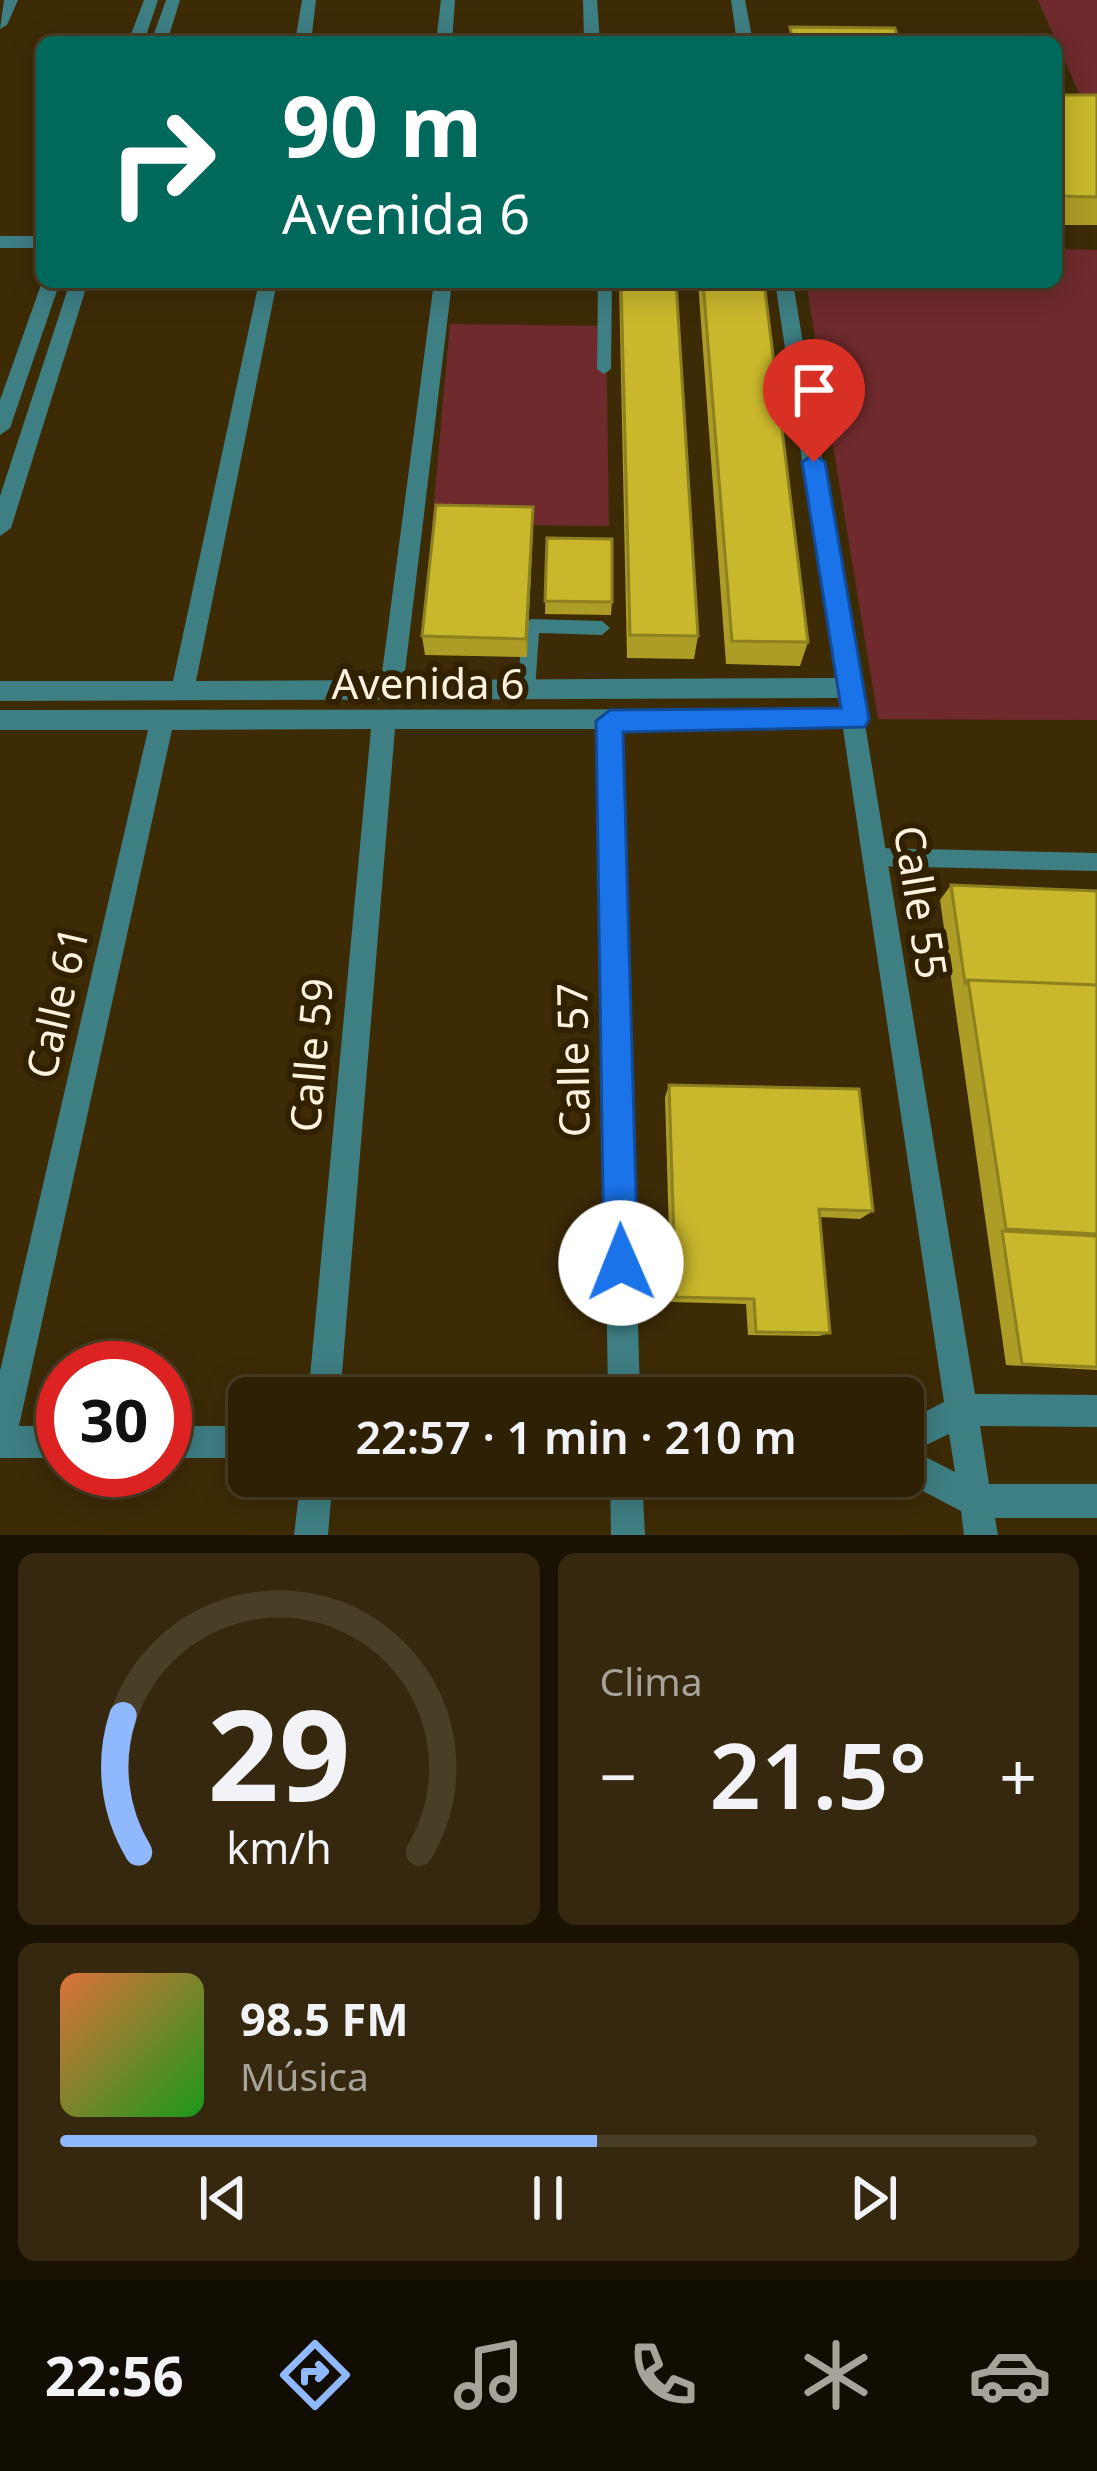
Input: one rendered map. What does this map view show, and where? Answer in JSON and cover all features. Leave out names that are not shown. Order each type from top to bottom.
[{"type":"street","points":[[0,25],[11,0]]},
{"type":"street","points":[[138,36],[151,0]]},
{"type":"street","points":[[161,36],[173,0]]},
{"type":"street","points":[[304,36],[309,0]]},
{"type":"street","points":[[445,36],[448,0]]},
{"type":"street","points":[[590,0],[592,36]]},
{"type":"street","points":[[738,0],[744,36]]},
{"type":"street","points":[[0,228],[36,228]]},
{"type":"street","points":[[0,242],[36,242]]},
{"type":"street","points":[[0,428],[49,288]]},
{"type":"street","points":[[0,528],[77,288]]},
{"type":"street","points":[[182,693],[267,288]]},
{"type":"street","points":[[391,692],[442,288]]},
{"type":"street","name":"Calle 55","points":[[785,288],[981,1535]]},
{"type":"street","name":"Avenida 6","points":[[0,691],[851,688]]},
{"type":"street","name":"Avenida 6","points":[[0,720],[856,719]]},
{"type":"street","name":"Calle 61","points":[[0,1442],[162,721]]},
{"type":"street","name":"Calle 59","points":[[326,1377],[385,721]]},
{"type":"street","name":"Calle 57","points":[[610,721],[624,1377]]},
{"type":"street","points":[[924,1430],[962,1411],[1097,1411]]},
{"type":"street","points":[[0,1442],[36,1442]]},
{"type":"street","points":[[192,1442],[228,1442]]},
{"type":"street","points":[[924,1474],[976,1501],[1097,1501]]},
{"type":"street","points":[[311,1535],[315,1497]]},
{"type":"street","points":[[627,1497],[628,1535]]},
{"type":"lane","points":[[604,369],[605,288]]},
{"type":"lane","points":[[526,692],[531,626],[602,628]]},
{"type":"lane","points":[[875,856],[1097,862]]},
{"type":"shaded area","points":[[1038,0],[1097,0],[1097,134],[1062,55],[1062,36],[1054,36]]},
{"type":"shaded area","points":[[1062,249],[1097,250],[1097,720],[878,719],[807,288],[1062,288]]},
{"type":"shaded area","points":[[450,324],[606,326],[609,526],[432,524]]},
{"type":"building","points":[[790,27],[895,28],[897,36],[792,36]]},
{"type":"building","points":[[1062,95],[1097,95],[1097,197],[1062,196]]},
{"type":"building","points":[[621,288],[676,288],[698,636],[630,635]]},
{"type":"building","points":[[703,288],[765,288],[808,642],[732,641]]},
{"type":"building","points":[[436,505],[533,507],[526,639],[422,636]]},
{"type":"building","points":[[547,538],[612,539],[612,602],[545,601]]},
{"type":"building","points":[[951,885],[1097,891],[1097,985],[965,983]]},
{"type":"building","points":[[968,980],[1097,985],[1097,1234],[1006,1229]]},
{"type":"building","points":[[669,1085],[859,1089],[873,1211],[819,1209],[830,1333],[756,1332],[754,1299],[676,1297]]},
{"type":"building","points":[[1002,1231],[1097,1236],[1097,1367],[1022,1364]]},
{"type":"route","points":[[621,1263],[610,721],[856,719],[814,462]]}]
